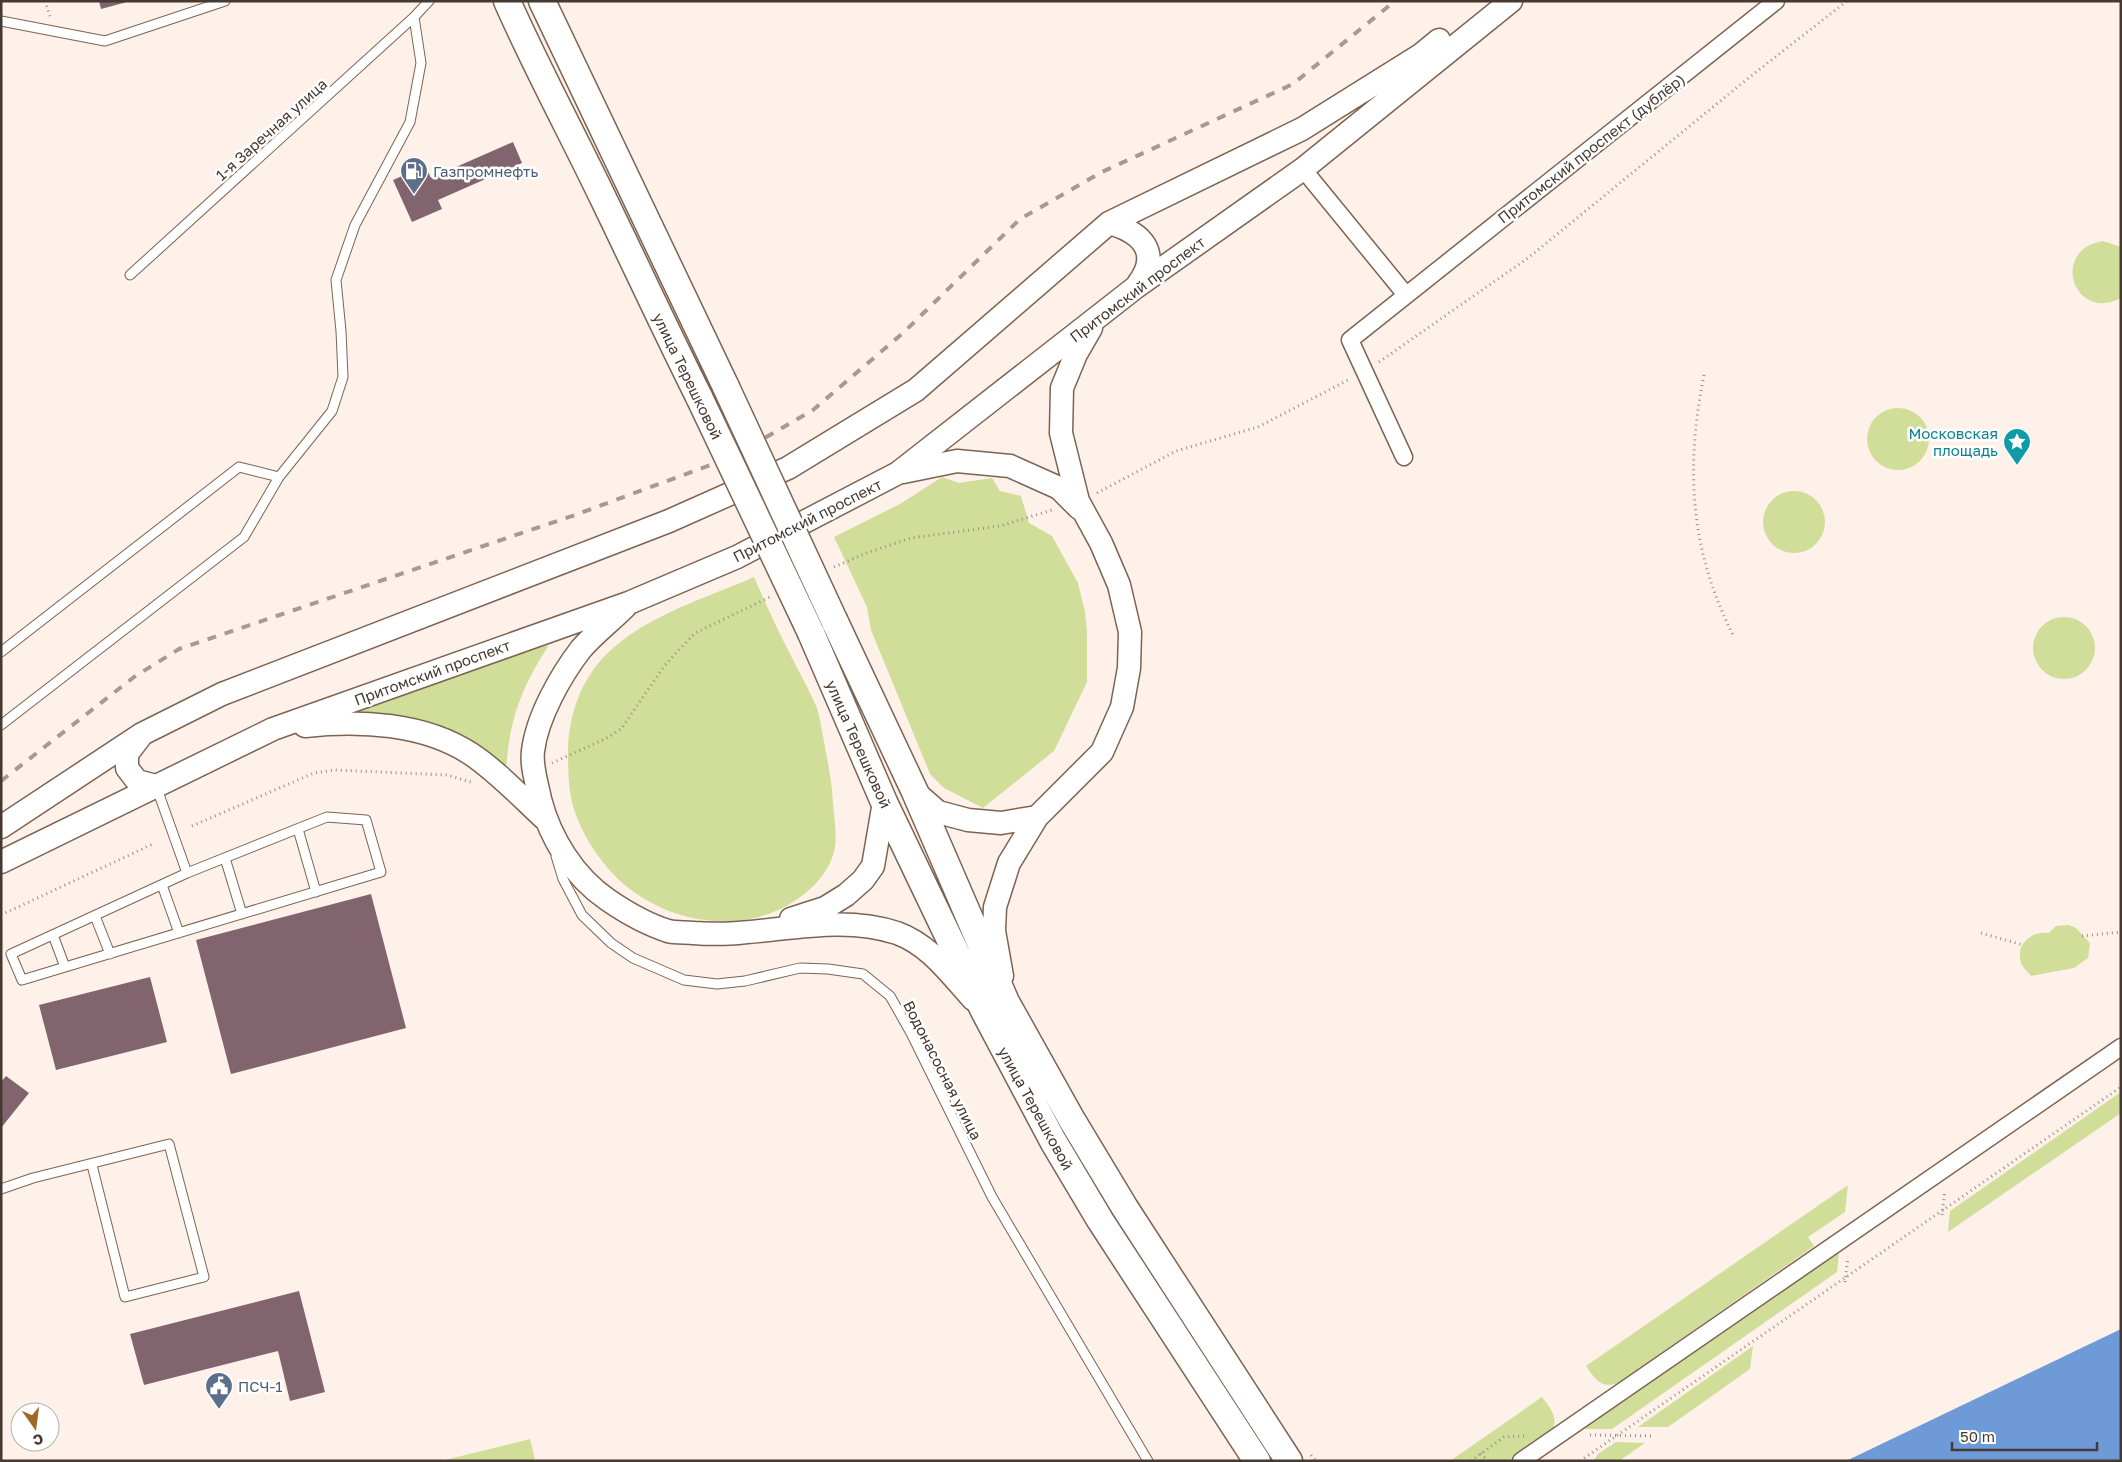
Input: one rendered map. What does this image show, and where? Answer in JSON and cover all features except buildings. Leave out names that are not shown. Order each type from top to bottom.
[{"type":"main road","name":"улица Терешковой","points":[[507,1],[531,55],[604,199],[811,633],[884,802],[995,1007],[1072,1120],[1126,1208],[1300,1457]]},
{"type":"main road","name":"улица Терешковой","points":[[542,1],[726,387],[915,792],[995,1007],[1053,1141],[1100,1220],[1257,1461]]},
{"type":"main road","points":[[1,827],[142,734],[222,694],[669,522],[788,468],[916,390],[1108,223],[1302,130],[1422,54],[1487,1]]},
{"type":"main road","name":"Притомский проспект","points":[[1,862],[273,729],[631,602],[737,557],[898,473],[1136,287],[1303,169],[1511,1]]},
{"type":"main road","points":[[1108,223],[1123,227],[1146,248],[1150,259],[1146,273],[1136,287]]},
{"type":"main road","points":[[1089,505],[1078,501],[1061,433],[1060,399],[1067,372],[1100,315]]},
{"type":"main road","points":[[898,473],[957,461],[1010,466],[1059,488],[1089,505],[1101,543],[1119,585],[1130,632],[1129,668],[1122,708],[1102,752],[1037,818],[1009,863],[995,907],[995,1007]]},
{"type":"main road","points":[[631,602],[582,648],[562,677],[543,715],[533,750],[534,772],[546,820],[563,854],[594,890],[633,917],[669,931],[714,935],[860,924],[898,934],[930,951],[995,1007]]},
{"type":"main road","points":[[273,729],[344,723],[423,733],[446,740],[471,754],[546,820]]},
{"type":"main road","points":[[142,734],[127,754],[127,768],[137,781],[156,786]]},
{"type":"main road","points":[[915,792],[938,812],[968,820],[1001,823],[1037,818]]},
{"type":"main road","points":[[747,932],[825,908],[846,895],[863,880],[872,866],[884,802]]},
{"type":"street","name":"Притомский проспект (дублёр)","points":[[1365,372],[1350,340],[1776,1]]},
{"type":"street","points":[[1303,169],[1406,295]]},
{"type":"street","points":[[1365,372],[1404,457]]},
{"type":"street","points":[[1521,1461],[2121,1047]]},
{"type":"lane","points":[[1,21],[105,41],[209,4],[225,1]]},
{"type":"lane","name":"1-я Заречная улица","points":[[130,275],[414,18],[429,1]]},
{"type":"lane","points":[[1,725],[244,537],[279,477],[332,411],[343,377],[342,331],[336,280],[355,225],[410,122],[420,63],[414,18]]},
{"type":"lane","points":[[1,652],[239,467],[279,477]]},
{"type":"lane","points":[[156,786],[187,873]]},
{"type":"lane","points":[[327,817],[366,820],[381,872],[22,980],[11,954],[187,873],[225,858],[327,817]]},
{"type":"lane","name":"Водонасосная улица","points":[[546,820],[563,878],[582,915],[611,943],[633,958],[684,980],[717,984],[745,982],[800,968],[828,969],[863,974],[890,996],[911,1033],[992,1197],[1148,1461]]},
{"type":"lane","points":[[298,829],[316,892]]},
{"type":"lane","points":[[225,858],[242,914]]},
{"type":"lane","points":[[162,885],[179,933]]},
{"type":"lane","points":[[95,916],[110,954]]},
{"type":"lane","points":[[53,935],[64,968]]},
{"type":"lane","points":[[1,1189],[33,1178],[92,1165],[169,1144],[204,1277],[125,1297],[92,1165]]},
{"type":"path","points":[[45,1],[50,17]]},
{"type":"path","points":[[1089,505],[1176,451],[1258,427],[1365,372],[1528,258],[1751,76],[1848,1]]},
{"type":"path","points":[[1704,375],[1696,414],[1692,457],[1694,495],[1699,536],[1709,575],[1721,612],[1734,637]]},
{"type":"path","points":[[192,826],[314,773],[335,770],[447,775],[473,783],[499,778]]},
{"type":"path","points":[[1,915],[155,843]]},
{"type":"path","points":[[2082,936],[2121,932]]},
{"type":"path","points":[[1981,933],[2023,945]]},
{"type":"path","points":[[1580,1461],[2121,1087]]},
{"type":"path","points":[[1481,1453],[1487,1461]]},
{"type":"path","points":[[1300,1457],[1316,1461]]},
{"type":"green space","points":[[2103,241],[2121,247],[2121,298],[2104,303],[2090,301],[2080,293],[2074,282],[2073,269],[2077,257],[2087,247]]},
{"type":"green space","points":[[1892,408],[1904,408],[1920,417],[1927,427],[1929,439],[1927,451],[1920,461],[1904,470],[1892,470],[1881,465],[1872,456],[1867,445],[1867,433],[1872,422],[1881,413]]},
{"type":"green space","points":[[942,477],[959,483],[992,478],[1000,491],[1021,496],[1029,523],[1052,536],[1078,583],[1085,612],[1087,682],[1054,751],[983,808],[944,788],[930,774],[871,630],[867,607],[834,537],[900,504]]},
{"type":"green space","points":[[1788,491],[1800,491],[1816,500],[1823,510],[1825,522],[1823,534],[1816,544],[1800,553],[1788,553],[1777,548],[1768,539],[1763,528],[1763,516],[1768,505],[1777,496]]},
{"type":"green space","points":[[754,577],[818,711],[832,786],[836,831],[835,847],[829,866],[824,874],[811,888],[788,905],[764,915],[739,921],[713,921],[688,917],[663,908],[640,896],[619,880],[602,861],[584,833],[573,807],[568,773],[569,734],[575,706],[586,681],[593,670],[612,649],[627,637],[661,616]]},
{"type":"green space","points":[[2058,617],[2070,617],[2086,626],[2093,636],[2095,648],[2093,660],[2086,670],[2070,679],[2058,679],[2047,674],[2038,665],[2033,654],[2033,642],[2038,631],[2047,622]]},
{"type":"green space","points":[[549,645],[531,676],[518,705],[510,736],[506,772],[349,715],[372,702],[519,653]]},
{"type":"green space","points":[[2069,925],[2076,928],[2090,943],[2088,958],[2074,968],[2031,976],[2021,963],[2020,950],[2023,944],[2031,936],[2049,933],[2056,926]]},
{"type":"green space","points":[[2121,1092],[2121,1113],[1948,1232],[1950,1211]]},
{"type":"green space","points":[[1848,1185],[1845,1212],[1808,1237],[1814,1246],[1618,1383],[1612,1385],[1603,1384],[1589,1371],[1586,1366]]},
{"type":"green space","points":[[1839,1251],[1837,1272],[1612,1429],[1579,1429]]},
{"type":"green space","points":[[1753,1346],[1750,1369],[1668,1427],[1638,1427]]},
{"type":"green space","points":[[1542,1397],[1553,1413],[1555,1422],[1551,1432],[1509,1461],[1450,1461]]},
{"type":"green space","points":[[530,1439],[535,1459],[527,1461],[441,1461]]},
{"type":"green space","points":[[1616,1442],[1645,1443],[1619,1461],[1593,1461],[1598,1454]]},
{"type":"water","points":[[2121,1329],[2121,1461],[1846,1461]]},
{"type":"railway","points":[[1,781],[134,677],[179,649],[575,515],[732,457],[813,410],[903,333],[1020,219],[1102,172],[1293,84],[1395,1]]},
{"type":"place","name":"Газпромнефть","points":[[414,195]]},
{"type":"place","name":"Московская площадь","points":[[2017,466]]},
{"type":"place","name":"ПСЧ-1","points":[[219,1410]]}]
